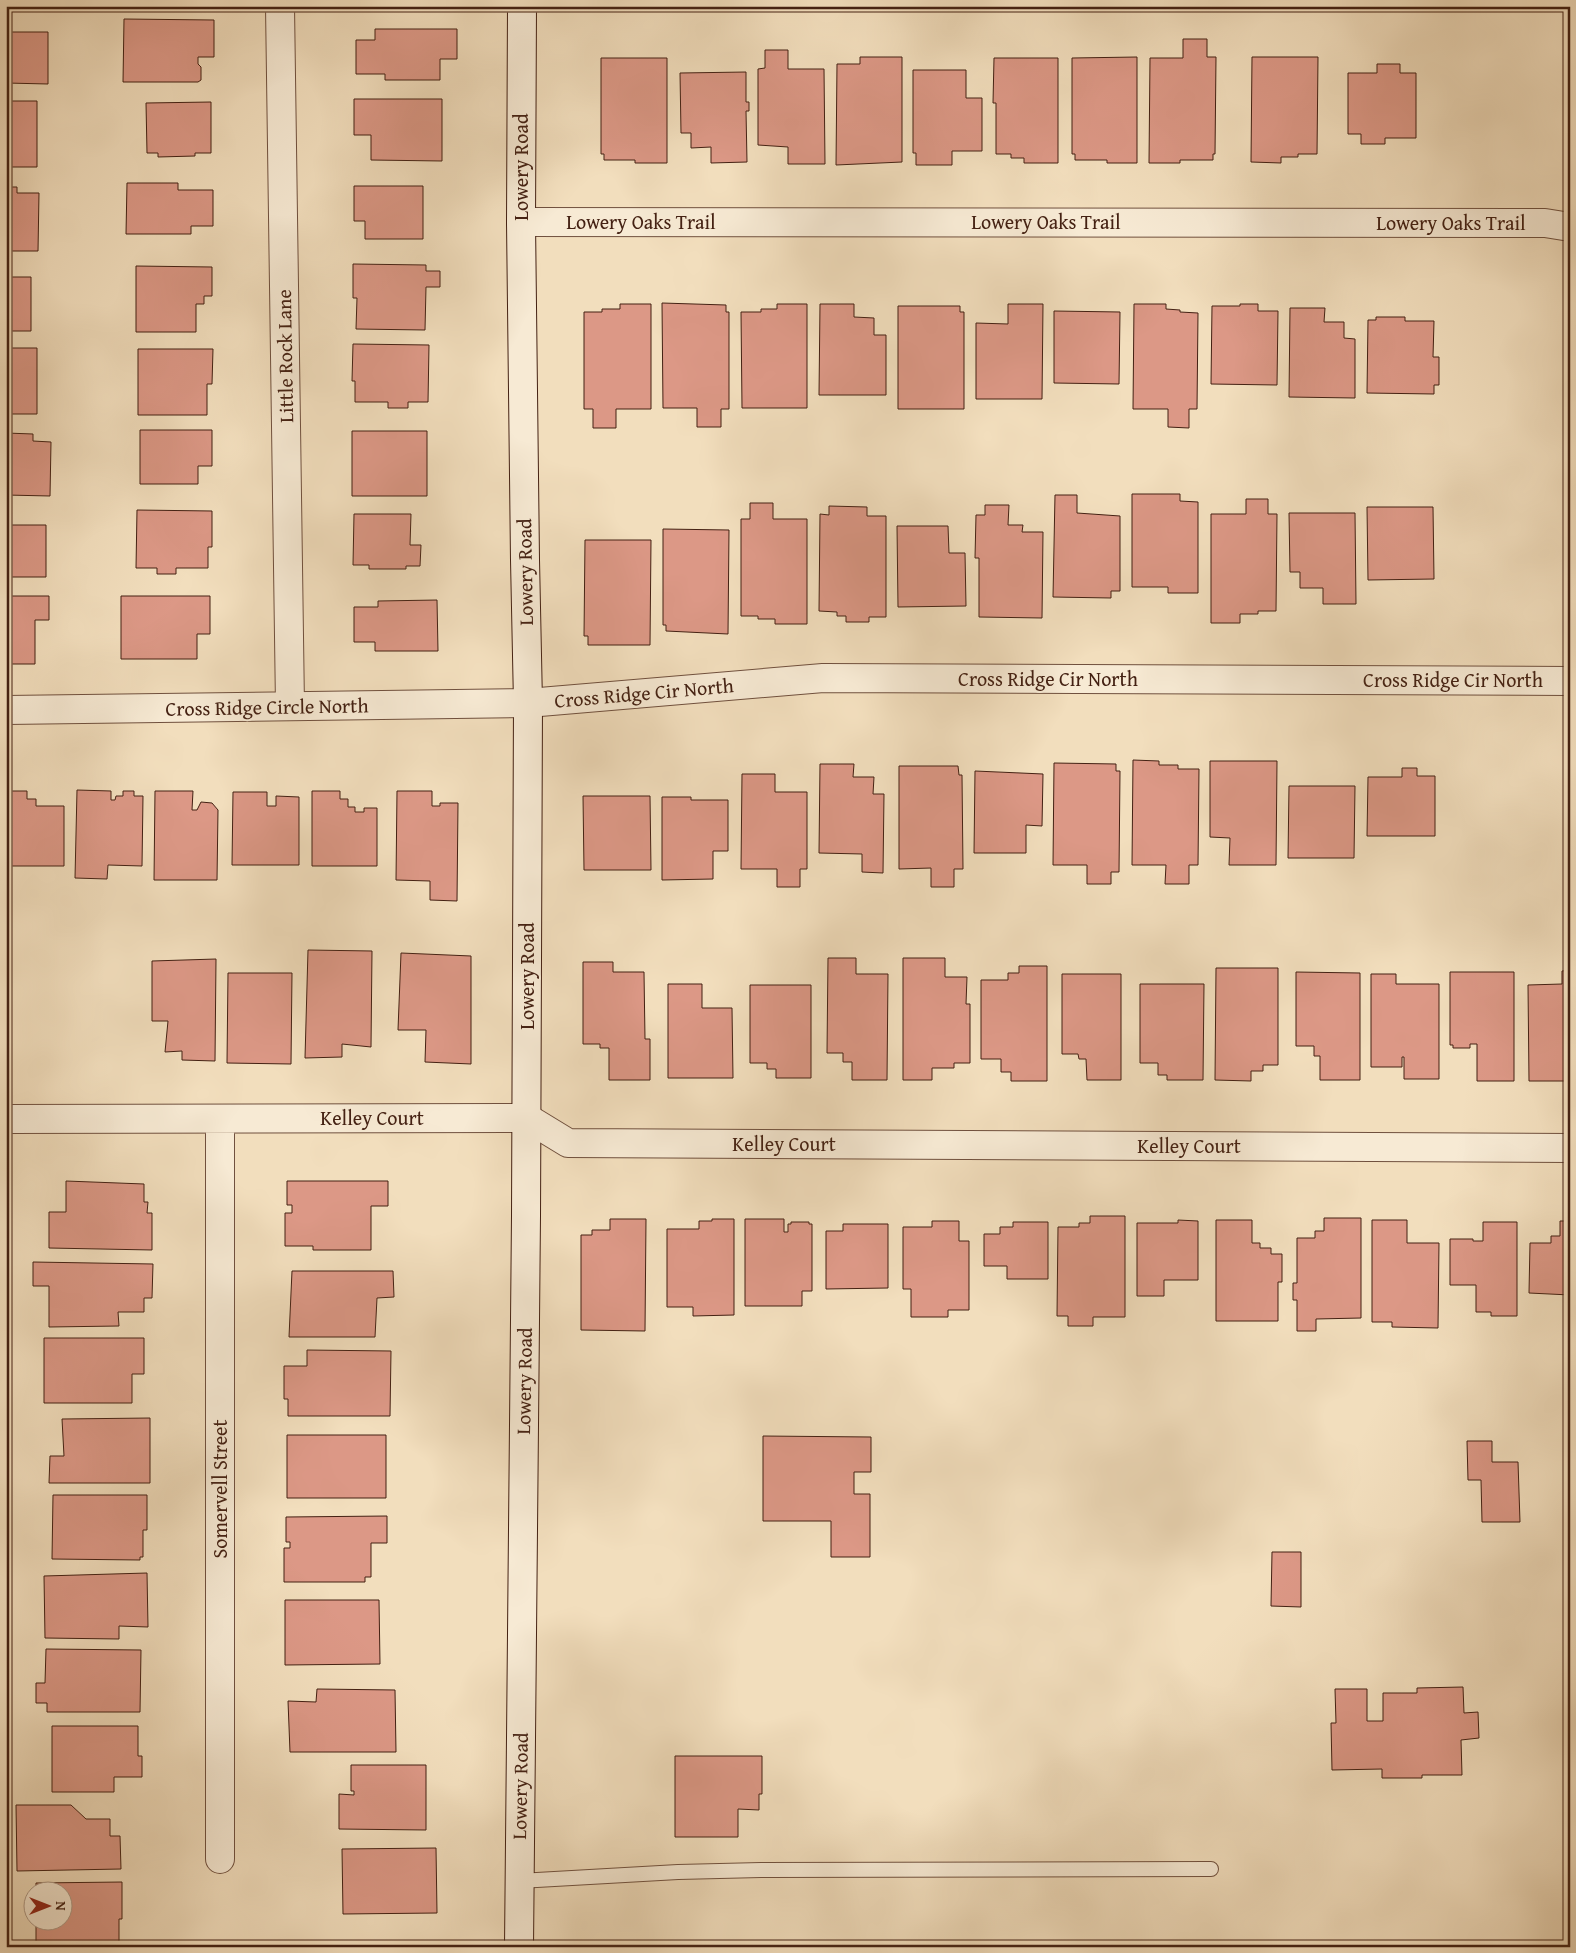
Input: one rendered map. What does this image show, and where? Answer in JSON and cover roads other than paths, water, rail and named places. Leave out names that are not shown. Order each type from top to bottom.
[{"type":"street","name":"Little Rock Lane","points":[[280,6],[290,706]]},
{"type":"street","name":"Lowery Road","points":[[519,1947],[527,1118],[528,703],[521,222],[522,6]]},
{"type":"street","name":"Lowery Oaks Trail","points":[[521,222],[1545,223],[1570,226]]},
{"type":"street","name":"Cross Ridge Cir North","points":[[528,703],[822,678],[1570,680]]},
{"type":"street","name":"Cross Ridge Circle North","points":[[6,710],[528,703]]},
{"type":"street","name":"Kelley Court","points":[[6,1119],[527,1118],[568,1143],[1570,1148]]},
{"type":"street","name":"Somervell Street","points":[[220,1119],[220,1859]]},
{"type":"lane","points":[[519,1881],[687,1871],[1211,1869]]}]
